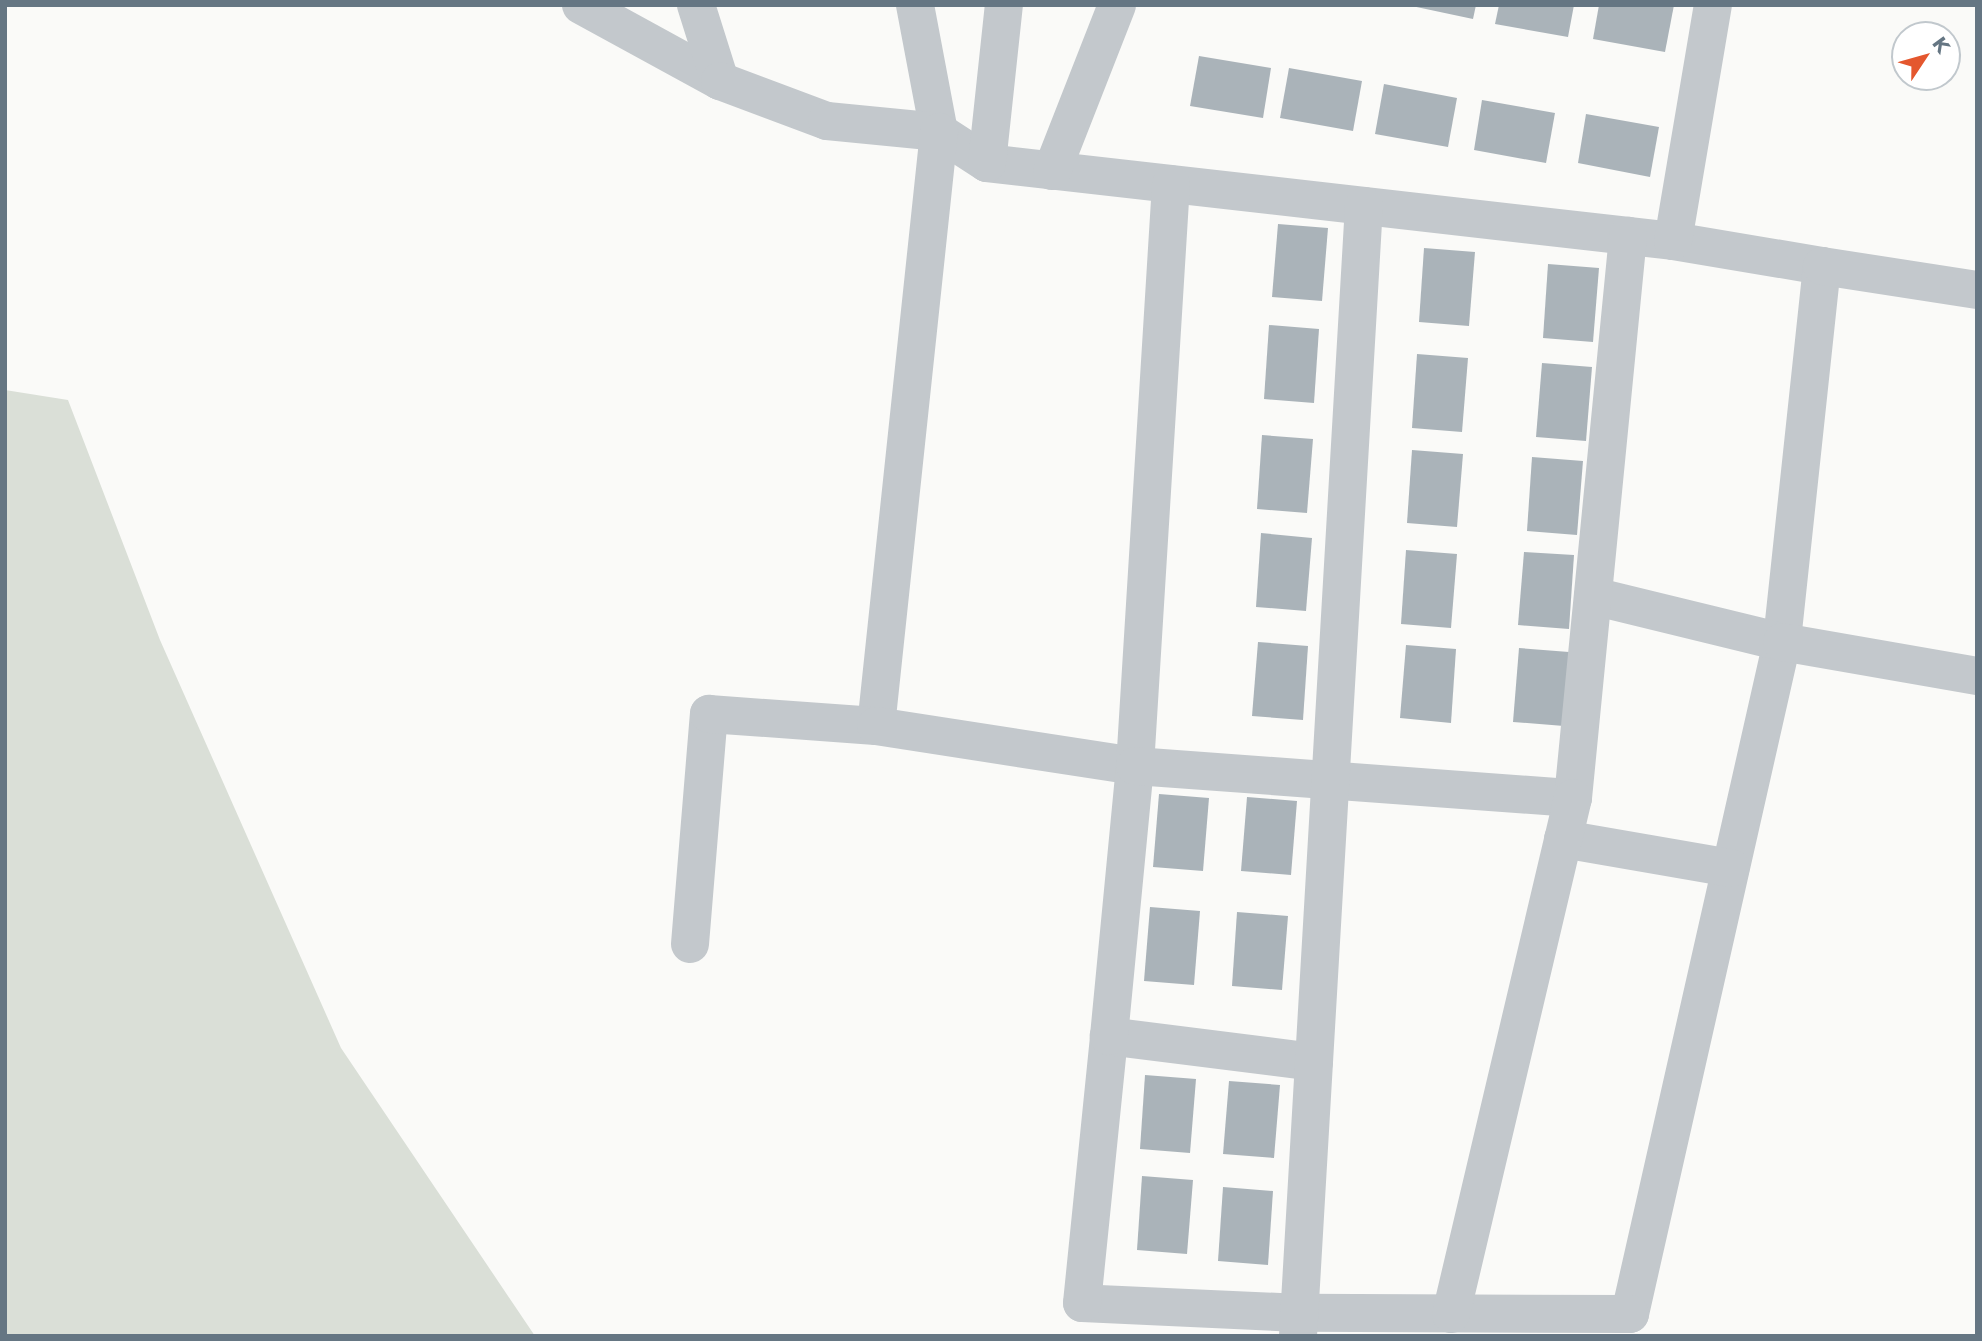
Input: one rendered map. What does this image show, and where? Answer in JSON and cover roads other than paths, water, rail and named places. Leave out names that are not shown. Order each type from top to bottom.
[{"type":"street","points":[[581,5],[720,80],[827,121],[939,132],[987,163],[1673,240],[1977,290]]},
{"type":"street","points":[[696,5],[720,80]]},
{"type":"street","points":[[876,726],[939,132],[915,5]]},
{"type":"street","points":[[987,163],[1004,5]]},
{"type":"street","points":[[1052,171],[1117,5]]},
{"type":"street","points":[[1673,240],[1713,5]]},
{"type":"street","points":[[1171,184],[1135,766],[1082,1303],[1299,1324],[1451,1314],[1630,1314],[1782,642],[1822,266]]},
{"type":"street","points":[[1299,1324],[1364,206]]},
{"type":"street","points":[[1451,1314],[1573,798],[1628,236]]},
{"type":"street","points":[[1593,596],[1782,642],[1977,676]]},
{"type":"street","points":[[690,944],[709,714],[876,726],[1135,766],[1331,778],[1573,798]]},
{"type":"street","points":[[1563,839],[1731,868]]},
{"type":"street","points":[[1109,1036],[1314,1062]]}]
